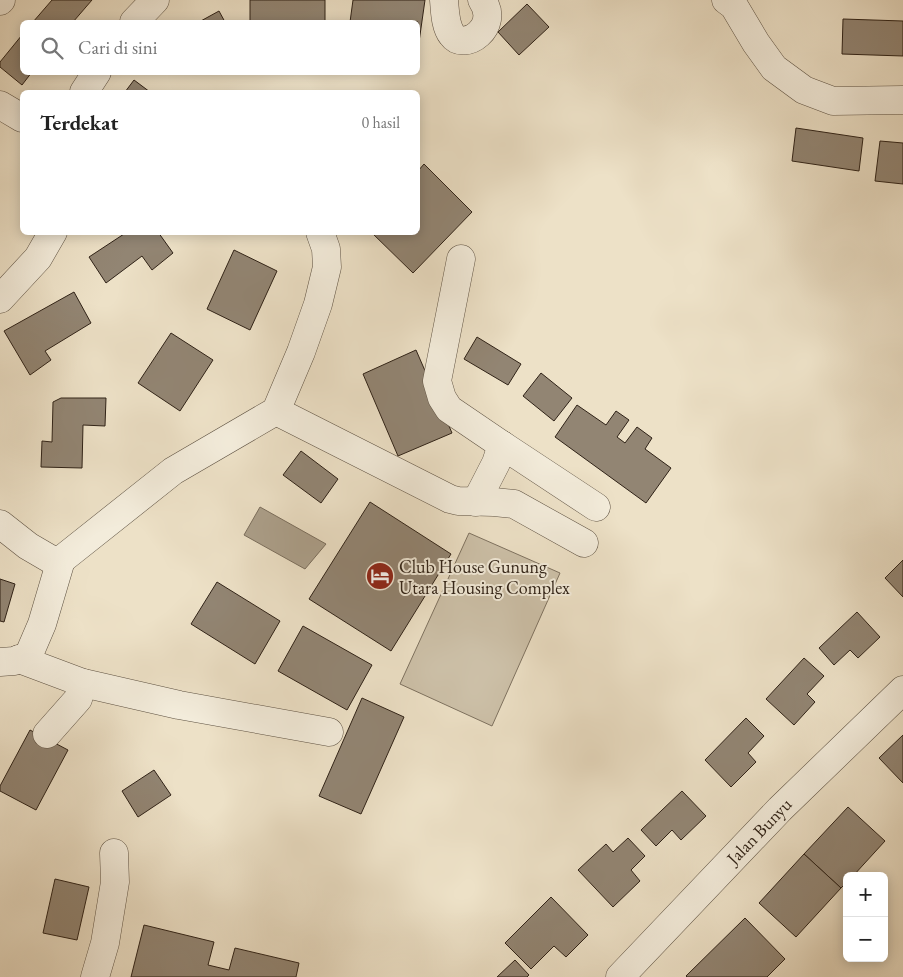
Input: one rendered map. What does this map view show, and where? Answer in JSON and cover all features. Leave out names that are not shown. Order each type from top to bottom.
[{"type":"street","points":[[136,20],[156,0]]},
{"type":"street","points":[[444,0],[448,26],[452,36],[464,40],[473,38],[484,30],[488,18],[487,6],[482,0]]},
{"type":"street","points":[[726,0],[734,6],[756,43],[774,68],[804,90],[833,101],[903,100]]},
{"type":"street","points":[[85,90],[95,75]]},
{"type":"street","points":[[0,105],[20,117]]},
{"type":"street","points":[[0,299],[38,258],[51,235]]},
{"type":"street","points":[[10,660],[26,656],[30,652],[42,624],[61,560],[173,471],[276,411],[301,352],[318,304],[327,267],[326,249],[321,235]]},
{"type":"street","points":[[461,259],[437,381],[442,398],[449,409],[596,507]]},
{"type":"street","points":[[276,411],[450,499],[514,504],[584,543]]},
{"type":"street","points":[[476,502],[496,463],[502,445]]},
{"type":"street","points":[[0,524],[28,546],[52,560],[61,560]]},
{"type":"street","points":[[10,660],[83,684],[179,705],[329,732]]},
{"type":"street","points":[[47,734],[78,700],[83,684]]},
{"type":"street","name":"Jalan Bunyu","points":[[620,977],[780,809],[903,690]]},
{"type":"street","points":[[95,977],[105,943],[115,882],[114,853]]},
{"type":"shaded area","points":[[260,507],[326,544],[305,569],[244,535]]},
{"type":"shaded area","points":[[469,533],[560,573],[492,726],[400,684]]},
{"type":"building","points":[[52,0],[92,0],[75,20],[35,20]]},
{"type":"building","points":[[250,0],[325,0],[325,20],[250,20]]},
{"type":"building","points":[[353,0],[425,0],[420,35],[420,20],[350,20]]},
{"type":"building","points":[[527,4],[549,27],[519,55],[498,32]]},
{"type":"building","points":[[219,11],[224,20],[203,20]]},
{"type":"building","points":[[843,19],[903,21],[903,56],[842,54]]},
{"type":"building","points":[[20,37],[20,75],[30,75],[22,85],[0,67],[0,62]]},
{"type":"building","points":[[134,80],[147,90],[126,90]]},
{"type":"building","points":[[796,128],[863,138],[859,171],[792,161]]},
{"type":"building","points":[[880,141],[903,143],[903,184],[875,181]]},
{"type":"building","points":[[424,164],[472,212],[413,273],[374,235],[420,235],[420,169]]},
{"type":"building","points":[[122,235],[160,235],[173,253],[152,270],[142,256],[106,283],[89,257]]},
{"type":"building","points":[[234,250],[277,271],[250,330],[207,309]]},
{"type":"building","points":[[74,292],[91,323],[45,351],[51,360],[30,375],[4,331]]},
{"type":"building","points":[[171,333],[213,360],[180,411],[138,383]]},
{"type":"building","points":[[477,337],[521,364],[508,385],[464,359]]},
{"type":"building","points":[[416,350],[452,433],[398,456],[363,374]]},
{"type":"building","points":[[541,373],[572,398],[554,421],[523,396]]},
{"type":"building","points":[[61,398],[106,398],[105,426],[83,425],[82,468],[41,467],[42,441],[52,442],[53,402]]},
{"type":"building","points":[[577,405],[606,425],[616,411],[629,420],[617,437],[625,443],[637,427],[652,438],[645,449],[671,468],[646,503],[555,437]]},
{"type":"building","points":[[301,451],[338,479],[321,503],[283,475]]},
{"type":"building","name":"Club House Gunung Utara Housing Complex","points":[[370,502],[451,554],[391,651],[309,599]]},
{"type":"building","points":[[903,560],[903,597],[885,578]]},
{"type":"building","points":[[0,579],[15,584],[4,622],[0,621]]},
{"type":"building","points":[[217,582],[280,621],[255,664],[191,624]]},
{"type":"building","points":[[857,612],[880,637],[858,658],[850,650],[834,665],[819,648]]},
{"type":"building","points":[[303,626],[372,665],[347,710],[278,671]]},
{"type":"building","points":[[804,658],[824,676],[807,694],[815,702],[794,725],[766,699]]},
{"type":"building","points":[[362,698],[404,717],[361,814],[319,796]]},
{"type":"building","points":[[746,718],[764,736],[748,753],[756,762],[731,787],[705,760]]},
{"type":"building","points":[[30,730],[68,750],[36,810],[0,791],[0,786]]},
{"type":"building","points":[[903,735],[903,783],[879,758]]},
{"type":"building","points":[[154,770],[171,795],[138,817],[122,791]]},
{"type":"building","points":[[682,791],[706,816],[681,840],[672,830],[656,846],[641,830]]},
{"type":"building","points":[[848,807],[885,841],[857,872],[843,872],[843,886],[841,888],[804,854]]},
{"type":"building","points":[[628,838],[645,856],[631,870],[640,881],[613,907],[578,870],[606,844],[613,852]]},
{"type":"building","points":[[804,854],[841,888],[796,937],[759,903]]},
{"type":"building","points":[[55,879],[89,887],[77,940],[43,933]]},
{"type":"building","points":[[551,897],[588,935],[566,957],[554,946],[531,969],[505,943]]},
{"type":"building","points":[[745,918],[785,959],[767,977],[686,976]]},
{"type":"building","points":[[144,925],[214,942],[208,965],[229,970],[235,948],[299,963],[296,977],[131,977]]},
{"type":"building","points":[[515,960],[529,975],[527,977],[497,977]]},
{"type":"place","name":"Club House Gunung Utara Housing Complex","points":[[380,576]]}]
